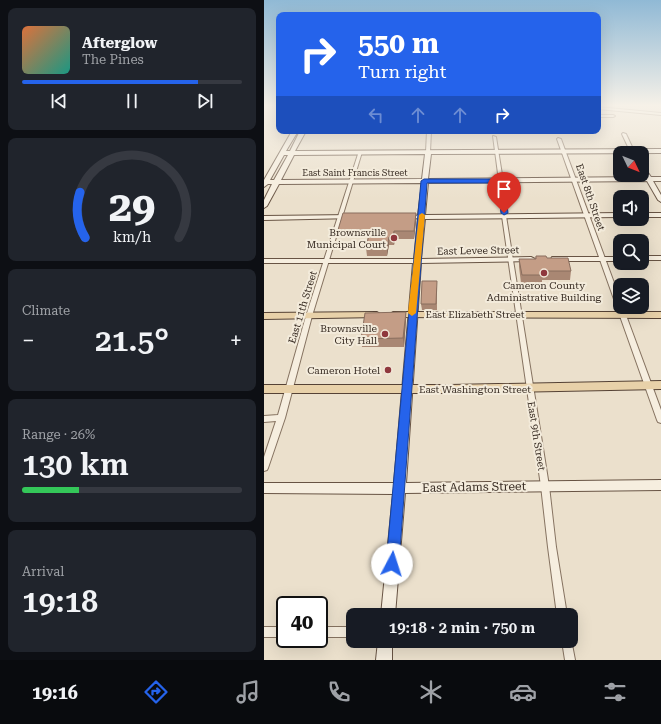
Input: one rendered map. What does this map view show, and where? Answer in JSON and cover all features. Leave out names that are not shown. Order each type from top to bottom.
[{"type":"main road","name":"East Elizabeth Street","points":[[264,316],[519,314],[661,315]]},
{"type":"main road","name":"East Washington Street","points":[[264,390],[661,386]]},
{"type":"street","points":[[265,184],[292,137]]},
{"type":"street","points":[[264,206],[300,137]]},
{"type":"street","points":[[389,608],[412,315],[429,137]]},
{"type":"street","name":"East 9th Street","points":[[494,137],[501,181],[504,216],[512,259],[545,486],[561,608]]},
{"type":"street","points":[[625,137],[630,146]]},
{"type":"street","name":"East 8th Street","points":[[559,139],[661,420]]},
{"type":"street","points":[[649,151],[661,151]]},
{"type":"street","name":"East 11th Street","points":[[264,468],[266,454],[281,418],[309,316],[360,152]]},
{"type":"street","points":[[282,153],[613,152]]},
{"type":"street","points":[[649,179],[661,200]]},
{"type":"street","name":"East Saint Francis Street","points":[[649,179],[661,179]]},
{"type":"street","name":"East Saint Francis Street","points":[[265,184],[276,182],[613,180]]},
{"type":"street","points":[[649,215],[661,215]]},
{"type":"street","points":[[411,217],[613,216]]},
{"type":"street","points":[[264,218],[359,217]]},
{"type":"street","points":[[649,258],[661,258]]},
{"type":"street","name":"East Levee Street","points":[[264,261],[613,259]]},
{"type":"street","points":[[264,418],[281,418]]},
{"type":"street","name":"East Adams Street","points":[[264,488],[399,489],[661,485]]},
{"type":"street","points":[[264,632],[276,632]]},
{"type":"street","points":[[328,632],[346,632]]},
{"type":"street","points":[[384,660],[385,648]]},
{"type":"street","points":[[568,648],[570,660]]},
{"type":"building","name":"Brownsville Municipal Court","points":[[343,213],[416,213],[414,231],[394,231],[393,237],[389,237],[387,248],[366,248],[370,230],[338,230]]},
{"type":"building","points":[[536,256],[546,256],[547,258],[568,258],[571,271],[542,271],[543,275],[522,275],[519,259],[536,259]]},
{"type":"building","points":[[422,281],[437,281],[436,304],[421,304]]},
{"type":"building","name":"Brownsville City Hall","points":[[406,312],[403,338],[361,339],[365,313]]},
{"type":"slow traffic","points":[[412,313],[422,215]]},
{"type":"place","name":"Brownsville Municipal Court","points":[[394,238]]},
{"type":"place","name":"Cameron County Administrative Building","points":[[544,273]]},
{"type":"place","name":"Brownsville City Hall","points":[[385,334]]},
{"type":"place","name":"Cameron Hotel","points":[[388,370]]},
{"type":"route","points":[[392,564],[424,181],[501,181],[504,213]]}]
